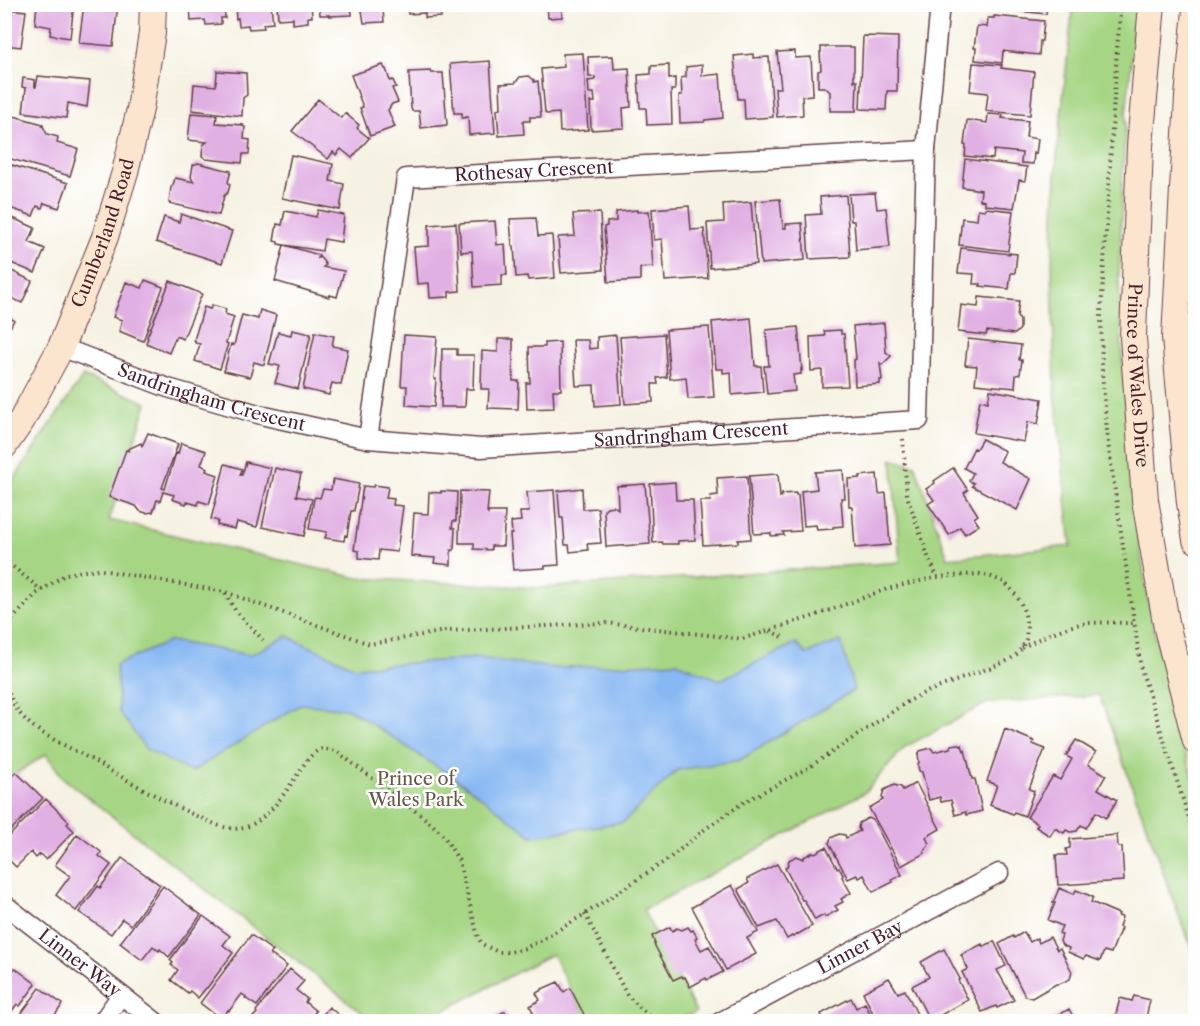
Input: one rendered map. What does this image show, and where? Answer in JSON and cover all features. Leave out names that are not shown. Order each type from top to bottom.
[{"type":"main road","name":"Cumberland Road","points":[[4,446],[22,420],[61,347],[105,237],[125,172],[140,109],[152,33],[153,4]]},
{"type":"main road","name":"Prince of Wales Drive","points":[[1152,4],[1140,146],[1133,337],[1145,500],[1167,628],[1196,741]]},
{"type":"main road","name":"Prince of Wales Drive","points":[[1196,10],[1188,97],[1175,338],[1190,503],[1196,540]]},
{"type":"street","points":[[902,422],[919,420],[926,150],[940,4]]},
{"type":"street","name":"Rothesay Crescent","points":[[368,439],[406,178],[926,150]]},
{"type":"street","name":"Sandringham Crescent","points":[[61,347],[168,388],[265,416],[368,439],[481,448],[902,422]]},
{"type":"street","name":"Linner Bay","points":[[720,1022],[999,873]]},
{"type":"street","name":"Linner Way","points":[[4,904],[156,1022]]},
{"type":"street","points":[[102,1022],[121,995]]},
{"type":"path","points":[[902,422],[907,496],[937,577]]},
{"type":"path","points":[[4,559],[41,590]]},
{"type":"path","points":[[4,647],[5,627],[36,594],[66,574],[96,569],[225,592],[370,644],[446,631],[606,623],[742,639],[887,589],[937,577],[979,574],[1004,582],[1012,590],[1020,601],[1027,628],[1026,639],[1015,656],[907,702],[808,768],[744,802],[667,860],[585,914],[525,948],[510,952],[489,949],[478,937],[459,861],[445,838],[431,823],[339,753],[322,748],[314,752],[274,806],[262,818],[241,829],[229,828],[214,824],[143,789],[29,724],[13,704],[4,674]]},
{"type":"path","points":[[225,592],[235,610],[263,640]]},
{"type":"path","points":[[1022,648],[1041,637],[1075,626],[1099,622],[1134,623]]},
{"type":"path","points":[[769,630],[785,638]]},
{"type":"path","points":[[585,914],[627,995],[658,1022]]},
{"type":"green space","name":"Prince of Wales Park","points":[[1073,5],[1137,5],[1122,186],[1119,281],[1123,372],[1133,504],[1149,606],[1172,709],[1195,783],[1195,954],[1183,927],[1099,695],[987,703],[905,747],[864,793],[643,910],[696,1012],[677,1021],[587,1021],[552,954],[424,1021],[373,1021],[63,778],[46,754],[5,781],[5,490],[83,376],[147,403],[109,520],[358,578],[540,588],[900,562],[892,459],[915,465],[948,558],[1071,546],[1055,392],[1052,263],[1057,155]]},
{"type":"green space","points":[[1195,171],[1195,424],[1191,330],[1192,207]]},
{"type":"water","points":[[287,636],[355,667],[478,658],[555,668],[677,662],[720,680],[796,643],[806,654],[841,641],[854,690],[740,760],[677,770],[624,822],[532,836],[468,787],[349,709],[301,704],[191,772],[146,749],[119,712],[116,665],[170,641],[250,655]]},
{"type":"building","points":[[4,4],[9,4],[8,9],[26,11],[21,47],[4,45]]},
{"type":"building","points":[[37,4],[74,4],[70,38],[50,35],[51,27],[35,24]]},
{"type":"building","points":[[84,4],[118,4],[113,46],[79,43]]},
{"type":"building","points":[[190,4],[224,4],[225,18],[221,18],[221,24],[206,25],[205,20],[191,21]]},
{"type":"building","points":[[271,4],[273,23],[263,24],[264,28],[249,29],[248,25],[239,26],[238,18],[236,19],[235,5]]},
{"type":"building","points":[[277,4],[311,4],[312,17],[308,17],[308,22],[293,24],[293,18],[278,19]]},
{"type":"building","points":[[319,4],[351,4],[352,15],[320,15]]},
{"type":"building","points":[[361,4],[390,4],[390,8],[383,8],[384,22],[364,23]]},
{"type":"building","points":[[407,4],[440,4],[441,17],[425,18],[425,13],[408,14]]},
{"type":"building","points":[[547,4],[562,4],[562,17],[548,18]]},
{"type":"building","points":[[1001,4],[1047,4],[1046,14],[1001,9]]},
{"type":"building","points":[[994,16],[1044,21],[1039,55],[1003,51],[1002,63],[975,60],[977,26],[987,27],[988,18],[994,18]]},
{"type":"building","points":[[863,36],[898,37],[897,91],[887,91],[886,110],[860,109]]},
{"type":"building","points":[[821,47],[854,47],[854,81],[857,81],[856,111],[830,111],[830,92],[825,87],[818,87]]},
{"type":"building","points":[[795,51],[795,58],[811,57],[813,92],[812,95],[802,96],[803,115],[777,117],[775,88],[781,88],[777,52]]},
{"type":"building","points":[[583,53],[588,130],[560,132],[559,113],[546,114],[545,112],[541,69],[564,67],[563,54]]},
{"type":"building","points":[[753,54],[753,58],[769,57],[773,117],[745,119],[744,99],[738,99],[734,56]]},
{"type":"building","points":[[613,56],[614,69],[629,68],[631,107],[623,108],[624,128],[591,130],[590,102],[595,102],[594,93],[589,93],[588,81],[595,80],[595,77],[589,77],[588,57]]},
{"type":"building","points":[[490,61],[495,133],[469,135],[468,117],[462,118],[462,113],[454,113],[450,64]]},
{"type":"building","points":[[973,63],[1002,65],[1001,68],[1034,72],[1030,115],[986,111],[988,93],[970,91]]},
{"type":"building","points":[[383,65],[390,81],[393,80],[396,87],[392,88],[398,102],[392,104],[388,110],[395,127],[370,136],[360,108],[363,107],[351,75]]},
{"type":"building","points":[[669,65],[669,79],[675,78],[675,90],[671,90],[672,124],[647,125],[646,108],[640,108],[638,75],[651,74],[651,66]]},
{"type":"building","points":[[702,65],[702,76],[720,74],[723,118],[680,123],[681,78],[686,77],[686,67]]},
{"type":"building","points":[[217,71],[246,73],[247,95],[243,98],[242,116],[192,110],[194,84],[216,86]]},
{"type":"building","points":[[431,71],[431,73],[443,73],[447,125],[421,128],[419,111],[412,111],[411,108],[409,72]]},
{"type":"building","points":[[38,76],[90,81],[87,107],[68,103],[66,118],[23,112],[26,88],[22,87],[23,78],[35,80],[36,87]]},
{"type":"building","points":[[529,76],[534,82],[538,81],[541,117],[530,117],[530,121],[523,121],[524,134],[499,136],[497,109],[501,108],[500,84],[515,83],[520,77]]},
{"type":"building","points":[[318,99],[341,118],[345,113],[369,138],[352,158],[341,149],[336,155],[333,152],[328,159],[292,131]]},
{"type":"building","points":[[191,113],[217,115],[216,123],[243,125],[245,127],[244,139],[250,140],[249,154],[243,154],[242,163],[206,159],[202,156],[203,145],[207,142],[188,140]]},
{"type":"building","points":[[988,114],[1028,121],[1026,137],[1038,139],[1033,164],[1021,163],[1022,153],[994,150],[993,159],[965,156],[967,120],[987,123]]},
{"type":"building","points":[[10,115],[43,124],[42,127],[47,134],[58,137],[57,143],[78,149],[70,176],[4,157],[4,133]]},
{"type":"building","points":[[291,155],[333,164],[330,181],[344,184],[340,210],[282,198]]},
{"type":"building","points":[[965,159],[1027,167],[1025,181],[1019,180],[1014,208],[985,205],[985,201],[980,200],[981,190],[962,187]]},
{"type":"building","points":[[198,163],[231,171],[228,182],[230,185],[224,196],[219,215],[169,203],[175,178],[194,182],[191,177],[193,165]]},
{"type":"building","points":[[12,165],[68,183],[59,208],[44,203],[42,208],[37,206],[33,216],[4,206],[4,175],[8,176]]},
{"type":"building","points":[[875,193],[877,209],[886,208],[890,247],[856,250],[849,194]]},
{"type":"building","points":[[846,195],[850,257],[809,259],[806,215],[821,214],[820,197]]},
{"type":"building","points":[[780,199],[783,228],[786,228],[786,224],[802,223],[805,260],[761,264],[755,201]]},
{"type":"building","points":[[751,202],[756,264],[710,268],[707,223],[724,222],[723,204]]},
{"type":"building","points":[[689,206],[691,230],[704,229],[708,278],[665,281],[662,239],[654,240],[652,209]]},
{"type":"building","points":[[985,208],[1013,211],[1008,251],[959,245],[962,218],[977,220],[978,209],[985,210]]},
{"type":"building","points":[[318,210],[344,215],[341,242],[324,239],[322,251],[278,244],[274,241],[277,224],[282,225],[285,211],[316,217]]},
{"type":"building","points":[[637,210],[637,212],[649,211],[653,267],[640,268],[640,280],[608,282],[604,227],[607,226],[607,222],[616,221],[616,212]]},
{"type":"building","points":[[600,213],[603,270],[561,273],[558,238],[575,236],[573,214]]},
{"type":"building","points":[[4,214],[35,228],[29,242],[45,249],[35,273],[4,260]]},
{"type":"building","points":[[181,214],[232,231],[222,263],[156,242],[164,217],[179,222]]},
{"type":"building","points":[[536,218],[538,236],[552,235],[555,278],[528,280],[527,276],[516,277],[510,219]]},
{"type":"building","points":[[495,221],[497,245],[505,244],[507,275],[502,275],[502,285],[474,287],[472,251],[461,252],[459,223]]},
{"type":"building","points":[[456,223],[460,291],[449,292],[449,297],[430,298],[429,283],[417,284],[414,247],[429,246],[429,225]]},
{"type":"building","points":[[284,245],[319,255],[318,258],[320,257],[326,265],[323,267],[344,271],[337,297],[330,295],[329,297],[275,281]]},
{"type":"building","points":[[961,248],[1017,254],[1015,273],[1011,273],[1009,289],[973,284],[974,274],[958,273]]},
{"type":"building","points":[[4,267],[32,281],[22,303],[7,296],[4,302]]},
{"type":"building","points":[[145,280],[163,287],[143,341],[119,331],[122,320],[113,317],[126,282],[142,288]]},
{"type":"building","points":[[170,281],[202,294],[183,339],[176,336],[169,353],[146,343]]},
{"type":"building","points":[[979,297],[1019,301],[1017,317],[1020,320],[1020,329],[1015,334],[987,331],[986,335],[958,332],[961,305],[978,307]]},
{"type":"building","points":[[212,305],[226,309],[225,314],[234,317],[220,369],[195,361],[200,344],[195,343],[194,340],[204,307],[210,309]]},
{"type":"building","points":[[260,310],[276,315],[264,365],[254,362],[250,377],[224,371],[242,315],[258,319]]},
{"type":"building","points":[[4,315],[14,320],[4,339]]},
{"type":"building","points":[[751,318],[755,366],[761,366],[763,392],[732,395],[731,372],[723,373],[723,369],[716,369],[712,322]]},
{"type":"building","points":[[884,323],[886,352],[891,356],[882,365],[880,363],[882,380],[880,384],[855,386],[854,360],[856,359],[853,326]]},
{"type":"building","points":[[709,327],[714,397],[688,399],[686,377],[670,379],[666,330]]},
{"type":"building","points":[[798,327],[802,370],[801,374],[793,375],[795,391],[767,394],[764,366],[769,366],[766,330]]},
{"type":"building","points":[[292,330],[311,334],[298,389],[275,383],[280,366],[269,364],[278,332],[291,335]]},
{"type":"building","points":[[841,330],[841,334],[844,334],[848,386],[822,387],[822,370],[811,371],[810,337],[825,336],[824,331]]},
{"type":"building","points":[[315,332],[334,336],[332,346],[348,349],[341,385],[332,383],[329,395],[303,389]]},
{"type":"building","points":[[664,334],[667,377],[657,378],[658,384],[652,384],[653,402],[625,404],[620,337]]},
{"type":"building","points":[[404,335],[437,337],[434,407],[406,405],[407,386],[401,386]]},
{"type":"building","points":[[616,335],[621,404],[595,406],[594,385],[576,386],[573,340],[588,340],[589,349],[597,348],[597,337]]},
{"type":"building","points":[[498,339],[513,339],[513,381],[519,381],[518,409],[488,408],[489,389],[481,389],[482,351],[498,352]]},
{"type":"building","points":[[968,339],[1021,345],[1019,360],[1022,360],[1020,374],[1016,375],[1015,388],[975,384],[977,366],[965,365]]},
{"type":"building","points":[[560,342],[561,390],[553,390],[554,408],[527,409],[526,383],[530,383],[529,347],[545,347],[545,343]]},
{"type":"building","points":[[442,349],[457,349],[457,355],[474,355],[473,389],[466,389],[465,407],[441,407]]},
{"type":"building","points":[[990,390],[1042,399],[1038,424],[1028,422],[1024,442],[974,433],[980,400],[988,402]]},
{"type":"building","points":[[148,433],[178,444],[162,488],[165,489],[181,443],[206,451],[201,465],[207,468],[206,471],[218,475],[209,504],[199,501],[198,505],[187,502],[186,504],[172,499],[174,495],[163,492],[153,512],[146,513],[140,511],[136,506],[109,497],[126,450],[129,451],[128,449],[141,443],[142,446]]},
{"type":"building","points":[[982,439],[1005,451],[1000,462],[1031,479],[1017,510],[972,486],[974,483],[969,481],[973,473],[964,468],[974,448],[976,449]]},
{"type":"building","points":[[246,462],[271,468],[257,527],[237,522],[235,529],[217,525],[218,521],[211,519],[225,464],[242,469],[240,475],[242,475]]},
{"type":"building","points":[[275,468],[301,474],[296,496],[312,499],[304,536],[262,527]]},
{"type":"building","points":[[953,468],[968,490],[964,493],[978,515],[974,518],[979,525],[965,534],[960,527],[949,535],[928,504],[934,500],[926,489]]},
{"type":"building","points":[[843,470],[845,498],[841,498],[843,526],[817,530],[816,525],[804,526],[801,491],[817,489],[815,472]]},
{"type":"building","points":[[778,474],[780,497],[782,494],[796,493],[798,495],[801,531],[783,532],[784,535],[771,536],[771,533],[754,534],[749,476]]},
{"type":"building","points":[[877,474],[879,494],[886,493],[890,545],[855,548],[848,479]]},
{"type":"building","points":[[747,476],[751,539],[738,540],[738,543],[703,545],[700,501],[711,501],[710,496],[718,495],[717,478]]},
{"type":"building","points":[[333,479],[359,484],[354,511],[351,511],[344,541],[325,538],[327,532],[309,529],[314,499],[315,497],[320,498],[323,489],[331,490]]},
{"type":"building","points":[[675,482],[676,500],[693,500],[695,540],[678,541],[678,544],[653,543],[650,484]]},
{"type":"building","points":[[645,484],[650,544],[606,547],[604,510],[614,506],[618,509],[617,486]]},
{"type":"building","points":[[374,485],[388,487],[386,498],[394,499],[393,505],[403,506],[397,552],[379,550],[378,560],[359,558],[359,551],[354,550],[363,486],[373,487]]},
{"type":"building","points":[[582,488],[583,509],[598,508],[601,543],[587,544],[588,550],[570,552],[569,545],[565,545],[558,491]]},
{"type":"building","points":[[554,490],[559,565],[513,570],[511,522],[521,521],[520,512],[529,512],[527,492]]},
{"type":"building","points":[[441,491],[457,492],[456,521],[453,521],[452,528],[455,528],[451,565],[434,563],[435,558],[411,556],[414,513],[428,514],[429,492],[441,493]]},
{"type":"building","points":[[460,491],[489,492],[487,513],[505,512],[503,546],[491,546],[491,550],[474,549],[474,543],[459,543]]},
{"type":"building","points":[[1005,729],[1034,741],[1033,744],[1045,749],[1029,789],[1034,791],[1025,816],[990,805],[997,785],[987,781]]},
{"type":"building","points":[[1076,740],[1096,752],[1088,764],[1106,775],[1098,789],[1117,800],[1106,818],[1096,812],[1086,828],[1081,825],[1077,831],[1066,830],[1064,833],[1055,828],[1050,836],[1036,827],[1038,824],[1027,817],[1053,776],[1060,780],[1072,759],[1066,756]]},
{"type":"building","points":[[958,744],[962,745],[965,750],[972,779],[975,779],[982,811],[966,815],[966,812],[955,815],[951,800],[941,802],[940,797],[929,800],[918,765],[920,751],[931,748],[934,752]]},
{"type":"building","points":[[16,772],[43,798],[4,837],[4,783]]},
{"type":"building","points":[[916,783],[940,829],[926,837],[929,844],[925,853],[901,866],[869,808],[883,800],[884,790],[894,785],[903,790]]},
{"type":"building","points":[[46,799],[69,822],[67,824],[74,831],[46,860],[40,854],[36,858],[31,852],[16,867],[4,855],[4,841]]},
{"type":"building","points":[[868,818],[873,820],[902,875],[873,892],[864,875],[848,879],[829,843],[831,838],[839,834],[845,835],[846,838],[860,831],[859,823]]},
{"type":"building","points":[[77,834],[101,852],[99,856],[111,865],[76,911],[56,895],[70,876],[55,865]]},
{"type":"building","points":[[1117,835],[1118,847],[1122,847],[1124,881],[1058,885],[1056,855],[1067,855],[1066,849],[1070,848],[1070,839]]},
{"type":"building","points":[[826,847],[851,893],[841,899],[843,902],[835,906],[838,910],[815,920],[785,868],[789,860],[796,856],[803,859]]},
{"type":"building","points":[[122,858],[160,885],[131,925],[122,919],[111,934],[79,912]]},
{"type":"building","points":[[777,864],[812,926],[787,939],[777,921],[759,928],[738,889],[749,883],[747,879]]},
{"type":"building","points":[[732,885],[758,932],[747,938],[756,954],[726,970],[692,907]]},
{"type":"building","points":[[163,886],[201,915],[169,957],[153,946],[142,960],[120,943]]},
{"type":"building","points":[[1059,888],[1074,894],[1076,890],[1093,897],[1091,902],[1122,917],[1119,927],[1121,928],[1111,953],[1104,951],[1100,961],[1086,956],[1084,959],[1068,952],[1069,948],[1062,945],[1060,941],[1062,935],[1059,933],[1062,926],[1048,920]]},
{"type":"building","points":[[203,916],[230,936],[223,945],[233,953],[198,998],[171,980],[178,970],[171,965],[173,963],[170,960]]},
{"type":"building","points":[[670,927],[672,931],[688,927],[691,931],[693,930],[701,950],[709,946],[723,972],[690,987],[685,977],[673,980],[652,936]]},
{"type":"building","points":[[1024,932],[1030,942],[1037,938],[1039,943],[1050,937],[1057,950],[1060,948],[1072,972],[1070,979],[1032,998],[1025,996],[999,944]]},
{"type":"building","points":[[251,935],[273,951],[270,954],[287,966],[257,1006],[242,994],[221,1019],[200,1003]]},
{"type":"building","points":[[994,941],[1006,966],[997,970],[1014,1000],[982,1012],[962,972],[968,969],[961,955],[982,944],[983,947]]},
{"type":"building","points":[[944,949],[968,1000],[930,1021],[912,986],[929,977],[921,962]]},
{"type":"building","points":[[15,968],[36,984],[20,1006],[17,1004],[4,1022],[4,982]]},
{"type":"building","points":[[290,969],[304,981],[296,990],[316,1011],[307,1022],[259,1022],[253,1017],[256,1011]]},
{"type":"building","points":[[889,978],[898,993],[905,990],[921,1022],[877,1022],[863,992]]},
{"type":"building","points":[[558,982],[564,992],[570,988],[588,1022],[538,1022],[530,1006],[540,1000],[536,993]]},
{"type":"building","points":[[40,988],[62,1004],[50,1022],[15,1022]]},
{"type":"building","points":[[1134,996],[1150,1000],[1145,1022],[1114,1022],[1120,998],[1132,1001]]},
{"type":"building","points":[[851,998],[856,1008],[865,1003],[874,1022],[825,1022],[821,1014]]},
{"type":"building","points":[[329,1007],[347,1022],[317,1022]]},
{"type":"building","points":[[1069,1009],[1076,1022],[1046,1022]]},
{"type":"building","points":[[505,1011],[510,1022],[485,1022]]},
{"type":"building","points":[[524,1016],[527,1022],[513,1022]]}]
